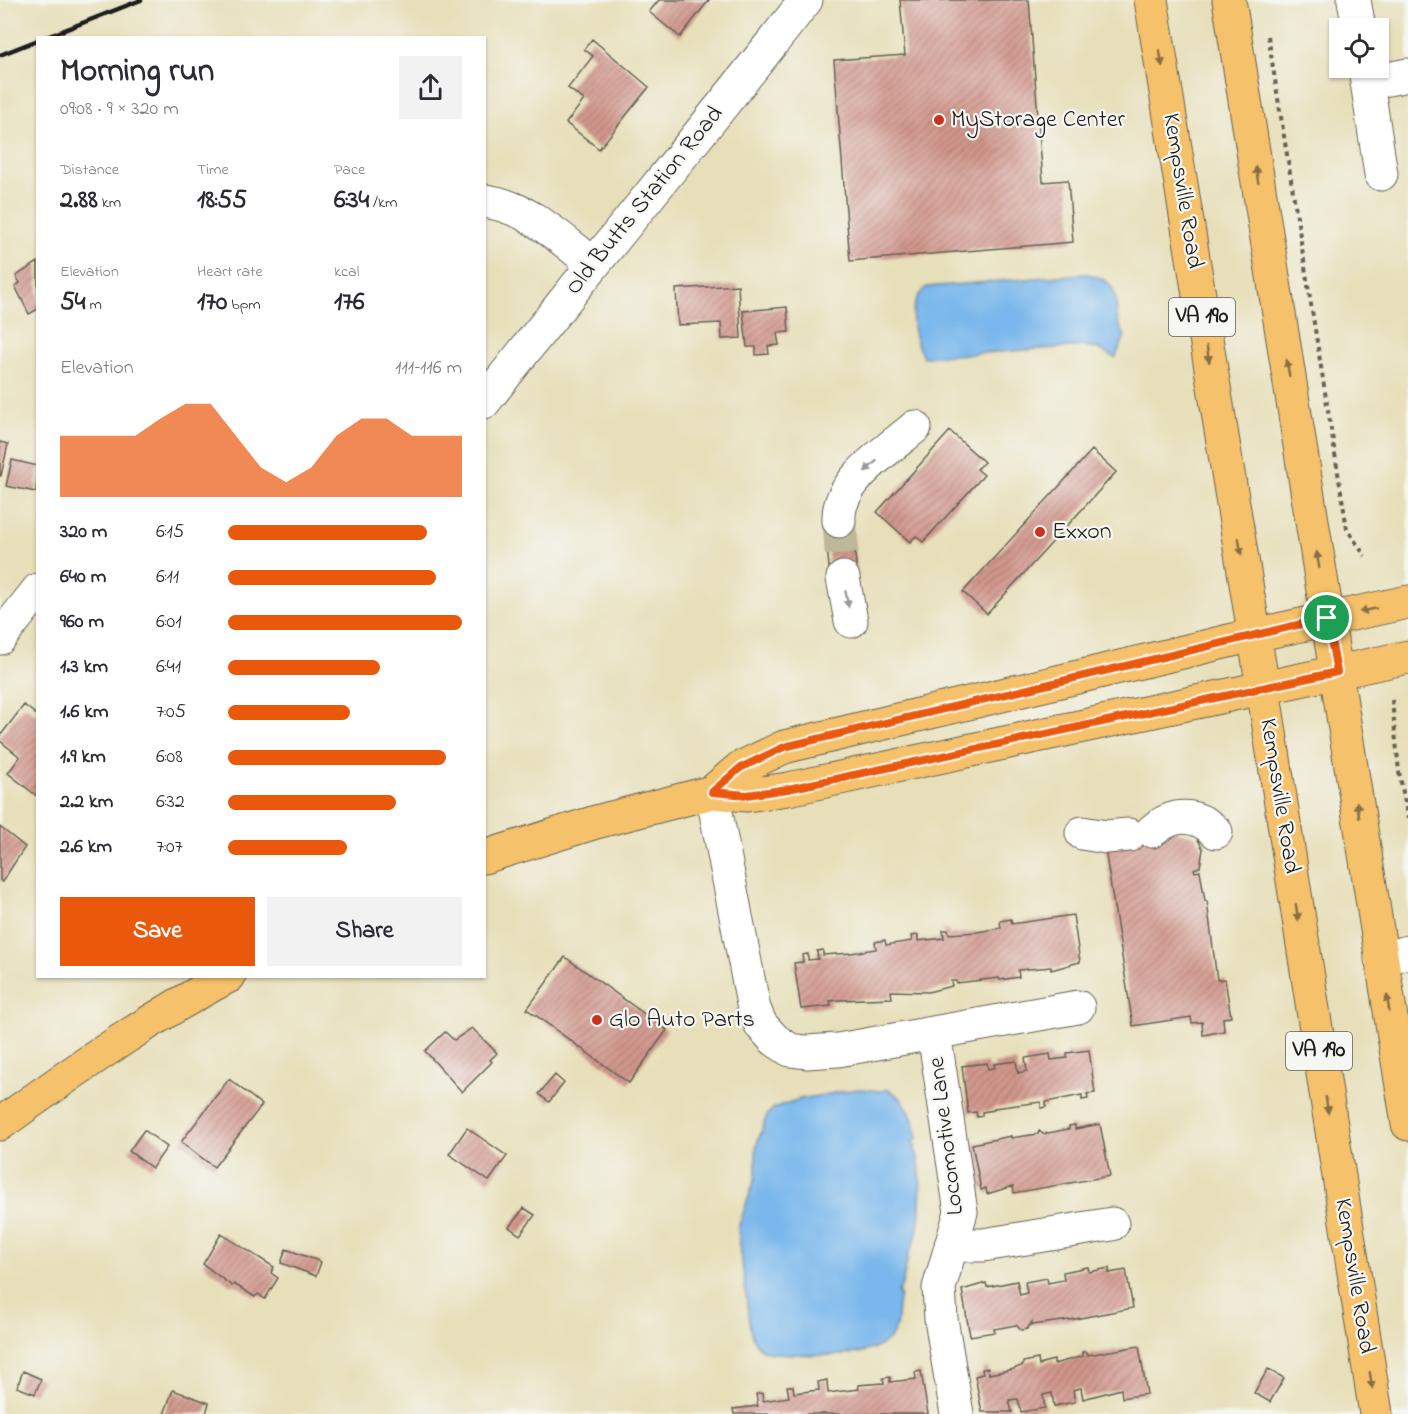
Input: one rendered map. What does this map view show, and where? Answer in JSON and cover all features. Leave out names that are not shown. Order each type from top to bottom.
[{"type":"main road","name":"Kempsville Road","points":[[1151,0],[1263,688],[1376,1414]]},
{"type":"main road","points":[[1229,0],[1327,618],[1395,955],[1408,1124]]},
{"type":"main road","points":[[712,792],[740,768],[784,747],[1327,618],[1408,602]]},
{"type":"main road","points":[[486,856],[596,822],[712,792],[747,795],[788,789],[1408,657]]},
{"type":"main road","points":[[0,1124],[79,1068],[153,1020],[226,978]]},
{"type":"street","name":"Old Butts Station Road","points":[[486,399],[592,263],[712,120],[806,0]]},
{"type":"street","points":[[1354,0],[1357,18]]},
{"type":"street","points":[[1389,75],[1408,75]]},
{"type":"street","points":[[1366,78],[1382,174]]},
{"type":"street","points":[[486,201],[496,202],[541,223],[592,263]]},
{"type":"street","points":[[839,521],[838,508],[851,483],[915,427]]},
{"type":"street","points":[[843,578],[851,621]]},
{"type":"street","points":[[0,638],[36,593]]},
{"type":"street","points":[[712,792],[754,1009],[768,1033],[790,1050],[806,1052],[838,1050],[1078,1007]]},
{"type":"street","points":[[1082,833],[1107,837],[1140,833],[1169,818],[1181,816],[1200,821],[1216,832]]},
{"type":"street","name":"Locomotive Lane","points":[[934,1033],[961,1212],[939,1288],[941,1319],[957,1414]]},
{"type":"street","points":[[951,1245],[983,1245],[1112,1224]]},
{"type":"path","points":[[1268,34],[1347,529],[1365,556]]},
{"type":"path","points":[[1392,700],[1399,772],[1408,818]]},
{"type":"water","points":[[1086,274],[1100,278],[1114,291],[1117,317],[1125,336],[1115,358],[1099,349],[1086,346],[923,357],[916,340],[913,311],[920,294],[927,287]]},
{"type":"water","points":[[858,1089],[882,1091],[887,1089],[899,1097],[908,1109],[918,1138],[912,1142],[916,1145],[914,1148],[919,1166],[921,1193],[919,1220],[898,1292],[900,1296],[896,1328],[885,1342],[872,1349],[856,1353],[820,1355],[771,1353],[759,1347],[751,1333],[738,1228],[756,1176],[756,1147],[767,1115],[774,1108],[800,1099]]},
{"type":"building","points":[[659,0],[709,0],[680,37],[649,12]]},
{"type":"building","name":"MyStorage Center","points":[[900,0],[1029,0],[1043,182],[1068,180],[1073,242],[850,261],[834,60],[905,55]]},
{"type":"building","points":[[592,39],[649,87],[599,149],[566,123],[584,100],[568,88],[593,56],[584,49]]},
{"type":"building","points":[[36,263],[36,310],[29,314],[15,286],[20,283],[16,276]]},
{"type":"building","points":[[738,285],[741,338],[722,339],[721,323],[678,325],[676,289]]},
{"type":"building","points":[[787,307],[789,332],[777,333],[779,345],[768,346],[769,354],[756,355],[756,347],[747,347],[743,311]]},
{"type":"building","points":[[950,431],[984,462],[977,469],[984,475],[923,542],[916,536],[910,542],[877,512]]},
{"type":"building","points":[[0,442],[8,444],[1,476],[0,476]]},
{"type":"building","name":"Exxon","points":[[1092,450],[1116,472],[987,614],[963,592]]},
{"type":"building","points":[[12,460],[36,466],[36,492],[6,486]]},
{"type":"building","points":[[852,520],[857,576],[830,579],[825,522]]},
{"type":"building","points":[[24,705],[36,714],[36,795],[8,773],[20,757],[0,741],[0,736]]},
{"type":"building","points":[[0,827],[25,847],[2,882],[0,880]]},
{"type":"building","points":[[1170,830],[1196,836],[1203,849],[1200,867],[1194,869],[1195,872],[1200,871],[1205,901],[1207,901],[1217,980],[1225,979],[1231,1017],[1223,1018],[1224,1031],[1203,1035],[1202,1022],[1192,1023],[1191,1017],[1133,1026],[1105,849]]},
{"type":"building","points":[[1073,915],[1080,962],[1051,970],[1051,967],[1018,970],[1019,977],[957,983],[951,981],[952,986],[928,992],[891,991],[892,998],[830,1001],[831,1006],[801,1009],[794,963],[803,962],[802,955],[808,954],[808,960],[818,959],[817,951],[823,950],[823,955],[851,953],[876,949],[875,942],[885,940],[886,945],[912,941],[911,936],[918,935],[918,941],[944,938],[943,930],[948,930],[949,934],[977,932],[1001,928],[1000,921],[1011,919],[1012,924]]},
{"type":"building","name":"Glo Auto Parts","points":[[565,957],[667,1030],[629,1083],[527,1009]]},
{"type":"building","points":[[472,1028],[497,1053],[490,1060],[492,1062],[462,1092],[425,1051],[445,1032],[454,1040]]},
{"type":"building","points":[[1089,1050],[1095,1093],[1087,1094],[1088,1099],[1082,1100],[1082,1095],[1046,1102],[1046,1107],[1041,1108],[1041,1102],[994,1108],[994,1110],[982,1112],[982,1116],[977,1117],[976,1112],[968,1113],[962,1066],[987,1063],[988,1069],[995,1068],[994,1064],[1016,1061],[1018,1073],[1027,1071],[1025,1058],[1050,1054],[1051,1060],[1067,1058],[1067,1053]]},
{"type":"building","points":[[555,1075],[564,1083],[549,1102],[539,1094]]},
{"type":"building","points":[[229,1079],[262,1105],[214,1167],[181,1142]]},
{"type":"building","points":[[1100,1124],[1110,1176],[1014,1193],[1013,1186],[987,1194],[986,1188],[981,1190],[972,1144],[1011,1136],[1011,1138],[1038,1134],[1039,1131],[1043,1134],[1069,1129],[1069,1126],[1075,1125],[1075,1129]]},
{"type":"building","points":[[467,1128],[507,1156],[489,1181],[449,1154]]},
{"type":"building","points":[[144,1130],[167,1147],[152,1168],[129,1151]]},
{"type":"building","points":[[524,1208],[535,1215],[520,1235],[509,1227]]},
{"type":"building","points":[[221,1234],[274,1267],[271,1273],[278,1278],[265,1299],[258,1294],[255,1297],[234,1284],[232,1286],[203,1264]]},
{"type":"building","points":[[286,1249],[321,1262],[316,1276],[281,1263]]},
{"type":"building","points":[[1088,1267],[1089,1272],[1109,1268],[1109,1273],[1126,1270],[1133,1308],[1070,1320],[1032,1325],[1032,1322],[1027,1329],[1021,1330],[1016,1325],[994,1329],[995,1332],[970,1336],[962,1290],[986,1283],[987,1287],[1017,1281],[1020,1295],[1027,1293],[1025,1282],[1047,1278],[1048,1283],[1064,1280],[1063,1272]]},
{"type":"building","points":[[1139,1346],[1147,1394],[1122,1398],[1121,1389],[1083,1399],[1081,1388],[1073,1390],[1075,1402],[1054,1406],[1052,1393],[1043,1395],[1045,1408],[1021,1412],[1018,1399],[1009,1400],[1012,1412],[982,1412],[975,1376],[983,1374],[982,1369],[988,1368],[989,1374],[1014,1369],[1023,1365],[1023,1362],[1038,1359],[1039,1366],[1054,1360],[1054,1364],[1083,1356],[1082,1352],[1087,1352],[1088,1355]]},
{"type":"building","points":[[1268,1369],[1284,1378],[1270,1402],[1254,1393]]},
{"type":"building","points":[[23,1371],[41,1379],[35,1394],[17,1387]]},
{"type":"building","points":[[921,1371],[928,1414],[734,1414],[733,1409],[758,1406],[756,1394],[762,1393],[763,1401],[789,1397],[787,1386],[793,1386],[794,1393],[819,1390],[818,1382],[827,1380],[828,1393],[859,1389],[858,1385],[884,1383],[883,1378],[890,1377],[890,1382],[916,1379],[915,1372]]},
{"type":"building","points":[[173,1390],[209,1403],[206,1414],[164,1414]]},
{"type":"tunnel","points":[[839,521],[843,578]]},
{"type":"railway","points":[[49,36],[141,0]]},
{"type":"railway","points":[[0,55],[36,41]]},
{"type":"place","name":"MyStorage Center","points":[[939,120]]},
{"type":"place","name":"Exxon","points":[[1040,532]]},
{"type":"place","name":"Glo Auto Parts","points":[[597,1020]]},
{"type":"route","points":[[1327,618],[1337,672],[968,753],[788,789],[747,795],[712,792],[740,768],[784,747],[1327,618]]}]
